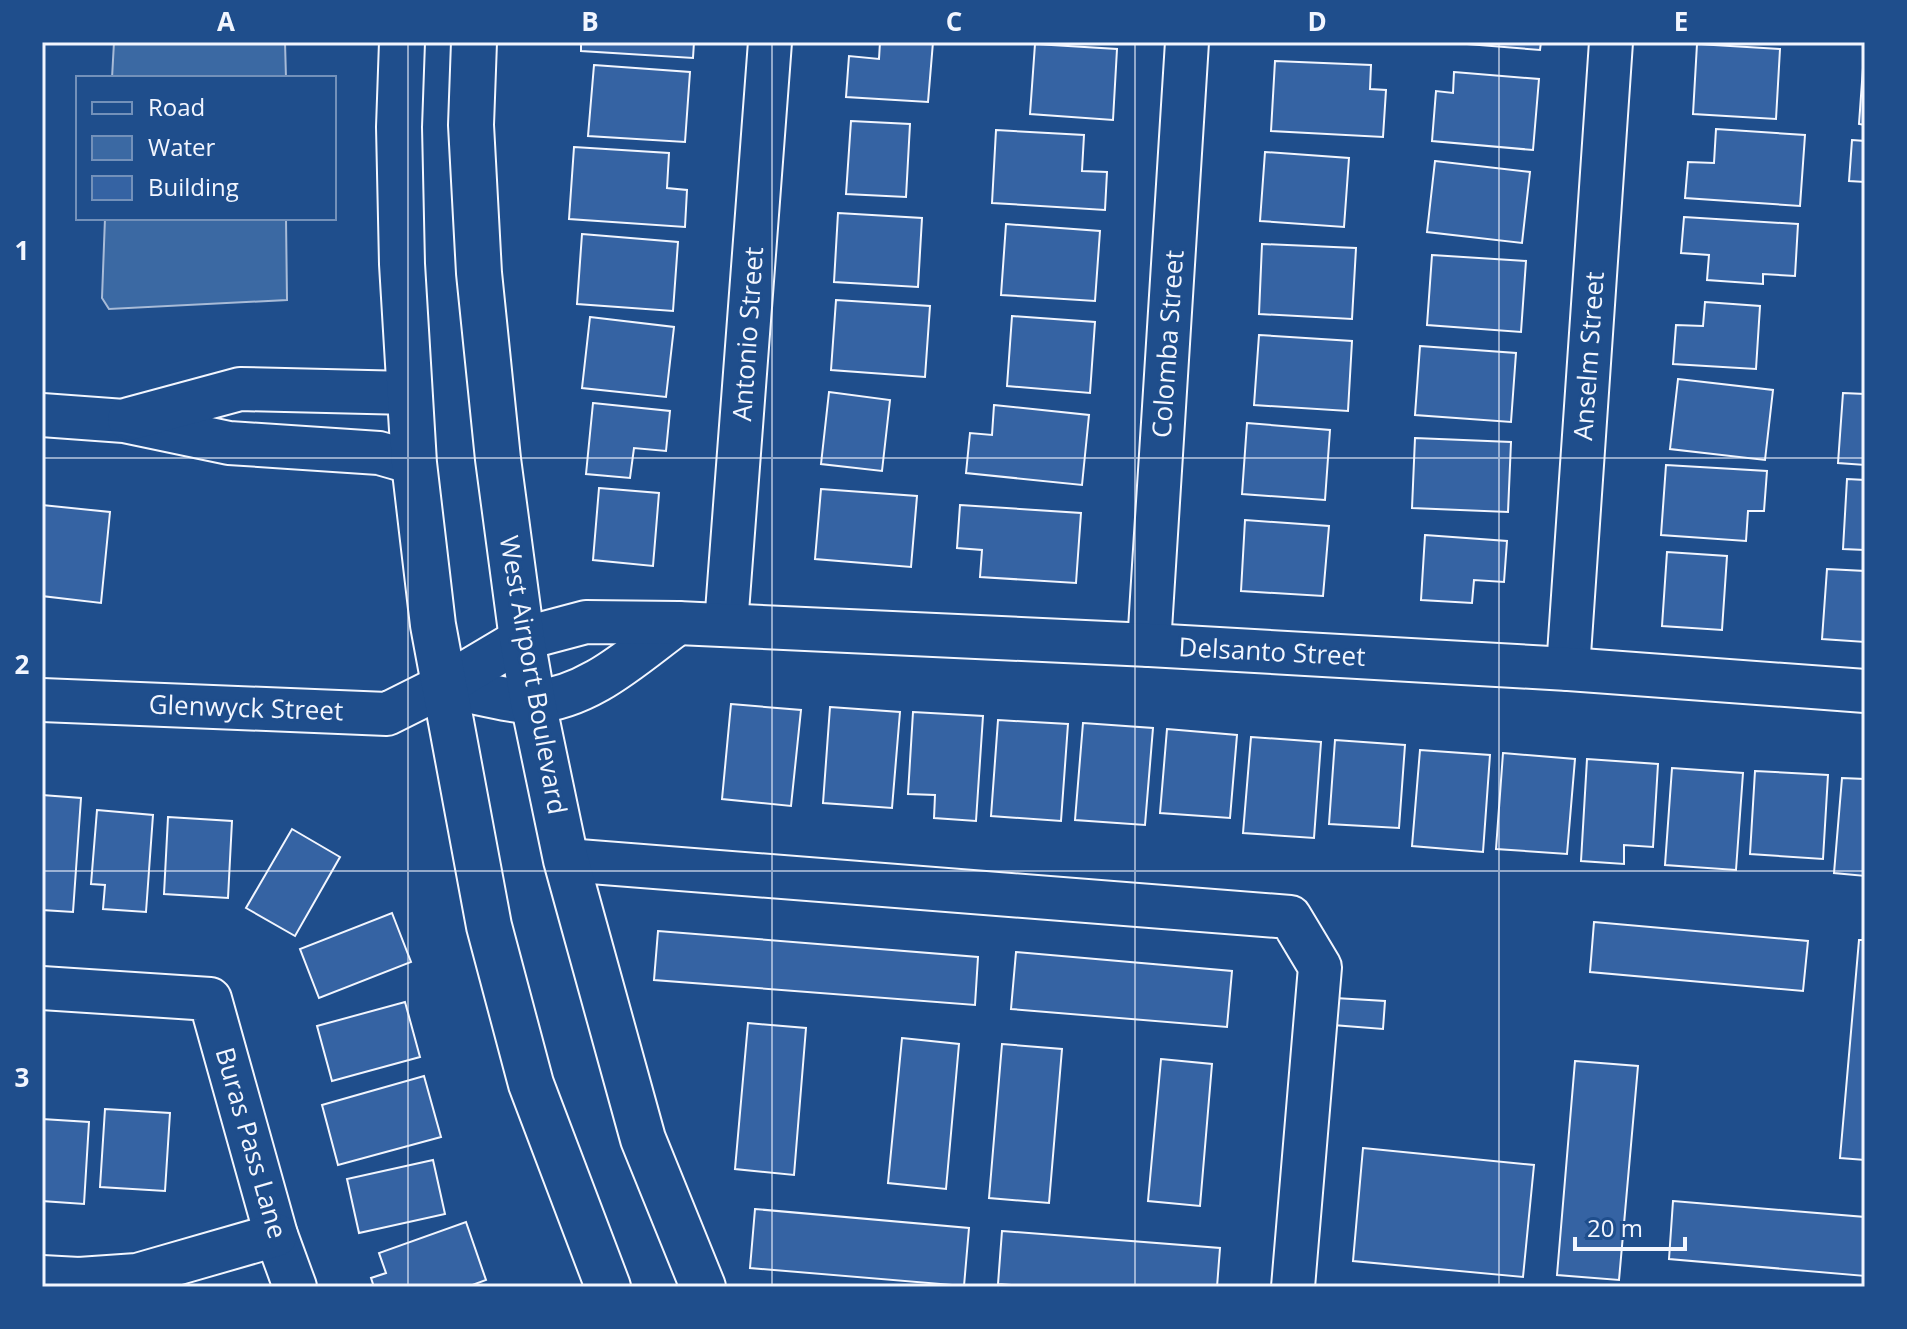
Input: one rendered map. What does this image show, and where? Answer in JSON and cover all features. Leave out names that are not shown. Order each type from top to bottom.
[{"type":"main road","points":[[402,42],[399,127],[409,393],[414,463],[443,686],[489,926],[531,1084],[608,1287]]},
{"type":"main road","name":"West Airport Boulevard","points":[[474,42],[471,125],[479,273],[498,459],[533,702],[566,860],[643,1139],[703,1287]]},
{"type":"street","name":"Antonio Street","points":[[726,625],[770,42]]},
{"type":"street","name":"Colomba Street","points":[[1149,645],[1187,42]]},
{"type":"street","name":"Anselm Street","points":[[1568,669],[1611,42]]},
{"type":"street","points":[[124,421],[240,389],[409,393]]},
{"type":"street","points":[[308,448],[313,391]]},
{"type":"street","points":[[42,415],[124,421],[229,443],[379,453],[414,463]]},
{"type":"street","name":"Delsanto Street","points":[[443,686],[522,639],[586,622],[678,623],[1149,645],[1568,669],[1865,691]]},
{"type":"street","points":[[443,686],[533,702],[593,686],[678,623]]},
{"type":"street","name":"Glenwyck Street","points":[[42,700],[387,714],[443,686]]},
{"type":"street","points":[[566,860],[1290,917],[1320,967],[1293,1287]]},
{"type":"street","name":"Buras Pass Lane","points":[[42,988],[210,999],[276,1235],[295,1287]]},
{"type":"street","points":[[42,1277],[79,1279],[137,1275],[276,1235]]},
{"type":"water","points":[[114,42],[285,42],[286,76],[112,76]]},
{"type":"water","points":[[105,220],[286,220],[287,300],[109,309],[102,298]]},
{"type":"building","points":[[581,42],[694,42],[693,58],[581,51]]},
{"type":"building","points":[[880,42],[933,42],[928,102],[846,97],[849,56],[879,59]]},
{"type":"building","points":[[1442,42],[1541,42],[1540,50]]},
{"type":"building","points":[[1035,44],[1117,49],[1113,120],[1030,114]]},
{"type":"building","points":[[1697,44],[1780,49],[1776,119],[1693,114]]},
{"type":"building","points":[[1865,54],[1865,125],[1859,124]]},
{"type":"building","points":[[1275,61],[1371,65],[1370,89],[1386,90],[1383,137],[1271,131]]},
{"type":"building","points":[[594,65],[690,72],[685,142],[588,136]]},
{"type":"building","points":[[1454,72],[1539,79],[1533,150],[1432,141],[1436,91],[1453,93]]},
{"type":"building","points":[[851,121],[910,124],[906,197],[846,194]]},
{"type":"building","points":[[1716,129],[1805,135],[1800,206],[1685,198],[1688,162],[1714,163]]},
{"type":"building","points":[[996,130],[1084,135],[1082,171],[1107,172],[1105,210],[992,203]]},
{"type":"building","points":[[1852,140],[1865,141],[1865,182],[1849,181]]},
{"type":"building","points":[[574,147],[669,153],[667,188],[687,190],[685,227],[569,219]]},
{"type":"building","points":[[1265,152],[1349,158],[1344,227],[1260,221]]},
{"type":"building","points":[[1435,161],[1530,172],[1522,243],[1427,232]]},
{"type":"building","points":[[838,213],[922,218],[918,287],[834,282]]},
{"type":"building","points":[[1684,217],[1798,224],[1795,276],[1763,274],[1763,284],[1707,280],[1709,255],[1681,253]]},
{"type":"building","points":[[1006,224],[1100,231],[1095,301],[1001,295]]},
{"type":"building","points":[[582,234],[678,242],[673,311],[577,304]]},
{"type":"building","points":[[1262,244],[1356,248],[1352,319],[1259,314]]},
{"type":"building","points":[[1432,255],[1526,261],[1521,332],[1427,325]]},
{"type":"building","points":[[836,300],[930,306],[925,377],[831,370]]},
{"type":"building","points":[[1705,302],[1760,306],[1756,369],[1673,364],[1676,325],[1703,326]]},
{"type":"building","points":[[1012,316],[1095,322],[1090,393],[1007,386]]},
{"type":"building","points":[[590,317],[674,327],[666,397],[582,388]]},
{"type":"building","points":[[1259,335],[1352,341],[1348,411],[1254,405]]},
{"type":"building","points":[[1420,346],[1516,353],[1511,422],[1415,415]]},
{"type":"building","points":[[1678,379],[1773,390],[1765,460],[1670,449]]},
{"type":"building","points":[[829,392],[890,400],[882,471],[821,464]]},
{"type":"building","points":[[1843,393],[1865,394],[1865,465],[1838,463]]},
{"type":"building","points":[[593,403],[670,411],[666,451],[634,448],[630,478],[586,474]]},
{"type":"building","points":[[994,405],[1089,415],[1082,485],[966,473],[970,433],[992,435]]},
{"type":"building","points":[[1247,423],[1330,430],[1325,500],[1242,494]]},
{"type":"building","points":[[1415,438],[1511,442],[1508,512],[1412,508]]},
{"type":"building","points":[[1666,465],[1767,471],[1764,511],[1748,511],[1746,541],[1661,535]]},
{"type":"building","points":[[1847,479],[1865,480],[1865,550],[1843,549]]},
{"type":"building","points":[[599,488],[659,493],[653,566],[593,560]]},
{"type":"building","points":[[821,489],[917,496],[911,567],[815,559]]},
{"type":"building","points":[[42,505],[110,512],[101,603],[42,596]]},
{"type":"building","points":[[960,505],[1081,513],[1076,583],[980,577],[982,550],[957,548]]},
{"type":"building","points":[[1245,520],[1329,526],[1323,596],[1241,591]]},
{"type":"building","points":[[1425,535],[1507,541],[1504,582],[1474,580],[1472,603],[1421,600]]},
{"type":"building","points":[[1667,552],[1727,556],[1722,630],[1662,626]]},
{"type":"building","points":[[1827,569],[1865,571],[1865,642],[1822,639]]},
{"type":"building","points":[[731,704],[801,710],[791,806],[722,799]]},
{"type":"building","points":[[830,707],[900,712],[892,808],[823,803]]},
{"type":"building","points":[[913,712],[983,716],[976,821],[934,818],[935,795],[908,794]]},
{"type":"building","points":[[998,720],[1068,724],[1061,821],[991,816]]},
{"type":"building","points":[[1083,723],[1153,728],[1145,825],[1075,820]]},
{"type":"building","points":[[1167,729],[1237,735],[1230,818],[1160,813]]},
{"type":"building","points":[[1251,737],[1321,742],[1314,838],[1243,833]]},
{"type":"building","points":[[1335,740],[1405,745],[1399,828],[1329,824]]},
{"type":"building","points":[[1420,750],[1490,755],[1483,852],[1412,846]]},
{"type":"building","points":[[1503,753],[1575,759],[1567,854],[1496,849]]},
{"type":"building","points":[[1587,759],[1658,764],[1653,847],[1624,845],[1624,864],[1581,861]]},
{"type":"building","points":[[1672,768],[1743,773],[1736,870],[1665,865]]},
{"type":"building","points":[[1755,771],[1828,775],[1823,859],[1750,854]]},
{"type":"building","points":[[1842,778],[1865,779],[1865,876],[1834,873]]},
{"type":"building","points":[[42,795],[81,798],[73,912],[42,910]]},
{"type":"building","points":[[97,810],[153,815],[146,912],[103,909],[105,885],[91,884]]},
{"type":"building","points":[[168,817],[232,821],[228,898],[164,894]]},
{"type":"building","points":[[292,829],[340,857],[295,936],[246,908]]},
{"type":"building","points":[[392,913],[411,962],[319,998],[300,949]]},
{"type":"building","points":[[1594,922],[1808,941],[1803,991],[1590,972]]},
{"type":"building","points":[[658,931],[978,957],[975,1005],[654,980]]},
{"type":"building","points":[[1859,940],[1865,940],[1865,1160],[1840,1158]]},
{"type":"building","points":[[1016,952],[1232,971],[1227,1027],[1011,1009]]},
{"type":"building","points":[[1335,998],[1385,1001],[1383,1029],[1333,1025]]},
{"type":"building","points":[[405,1002],[420,1057],[332,1081],[317,1026]]},
{"type":"building","points":[[748,1023],[806,1028],[794,1175],[735,1169]]},
{"type":"building","points":[[902,1038],[959,1044],[946,1189],[888,1183]]},
{"type":"building","points":[[1002,1044],[1062,1049],[1049,1203],[989,1198]]},
{"type":"building","points":[[1161,1059],[1212,1064],[1200,1206],[1148,1201]]},
{"type":"building","points":[[1575,1061],[1638,1066],[1619,1280],[1557,1275]]},
{"type":"building","points":[[424,1076],[441,1137],[338,1165],[322,1105]]},
{"type":"building","points":[[105,1109],[170,1113],[165,1191],[100,1187]]},
{"type":"building","points":[[42,1119],[89,1122],[84,1204],[42,1201]]},
{"type":"building","points":[[1363,1148],[1534,1165],[1523,1277],[1353,1261]]},
{"type":"building","points":[[433,1160],[445,1214],[359,1233],[347,1179]]},
{"type":"building","points":[[1673,1201],[1865,1217],[1865,1276],[1669,1259]]},
{"type":"building","points":[[755,1209],[969,1228],[964,1286],[750,1268]]},
{"type":"building","points":[[466,1222],[486,1280],[467,1287],[374,1287],[371,1278],[386,1273],[379,1253]]},
{"type":"building","points":[[1002,1231],[1220,1248],[1217,1287],[1041,1287],[998,1284]]}]
